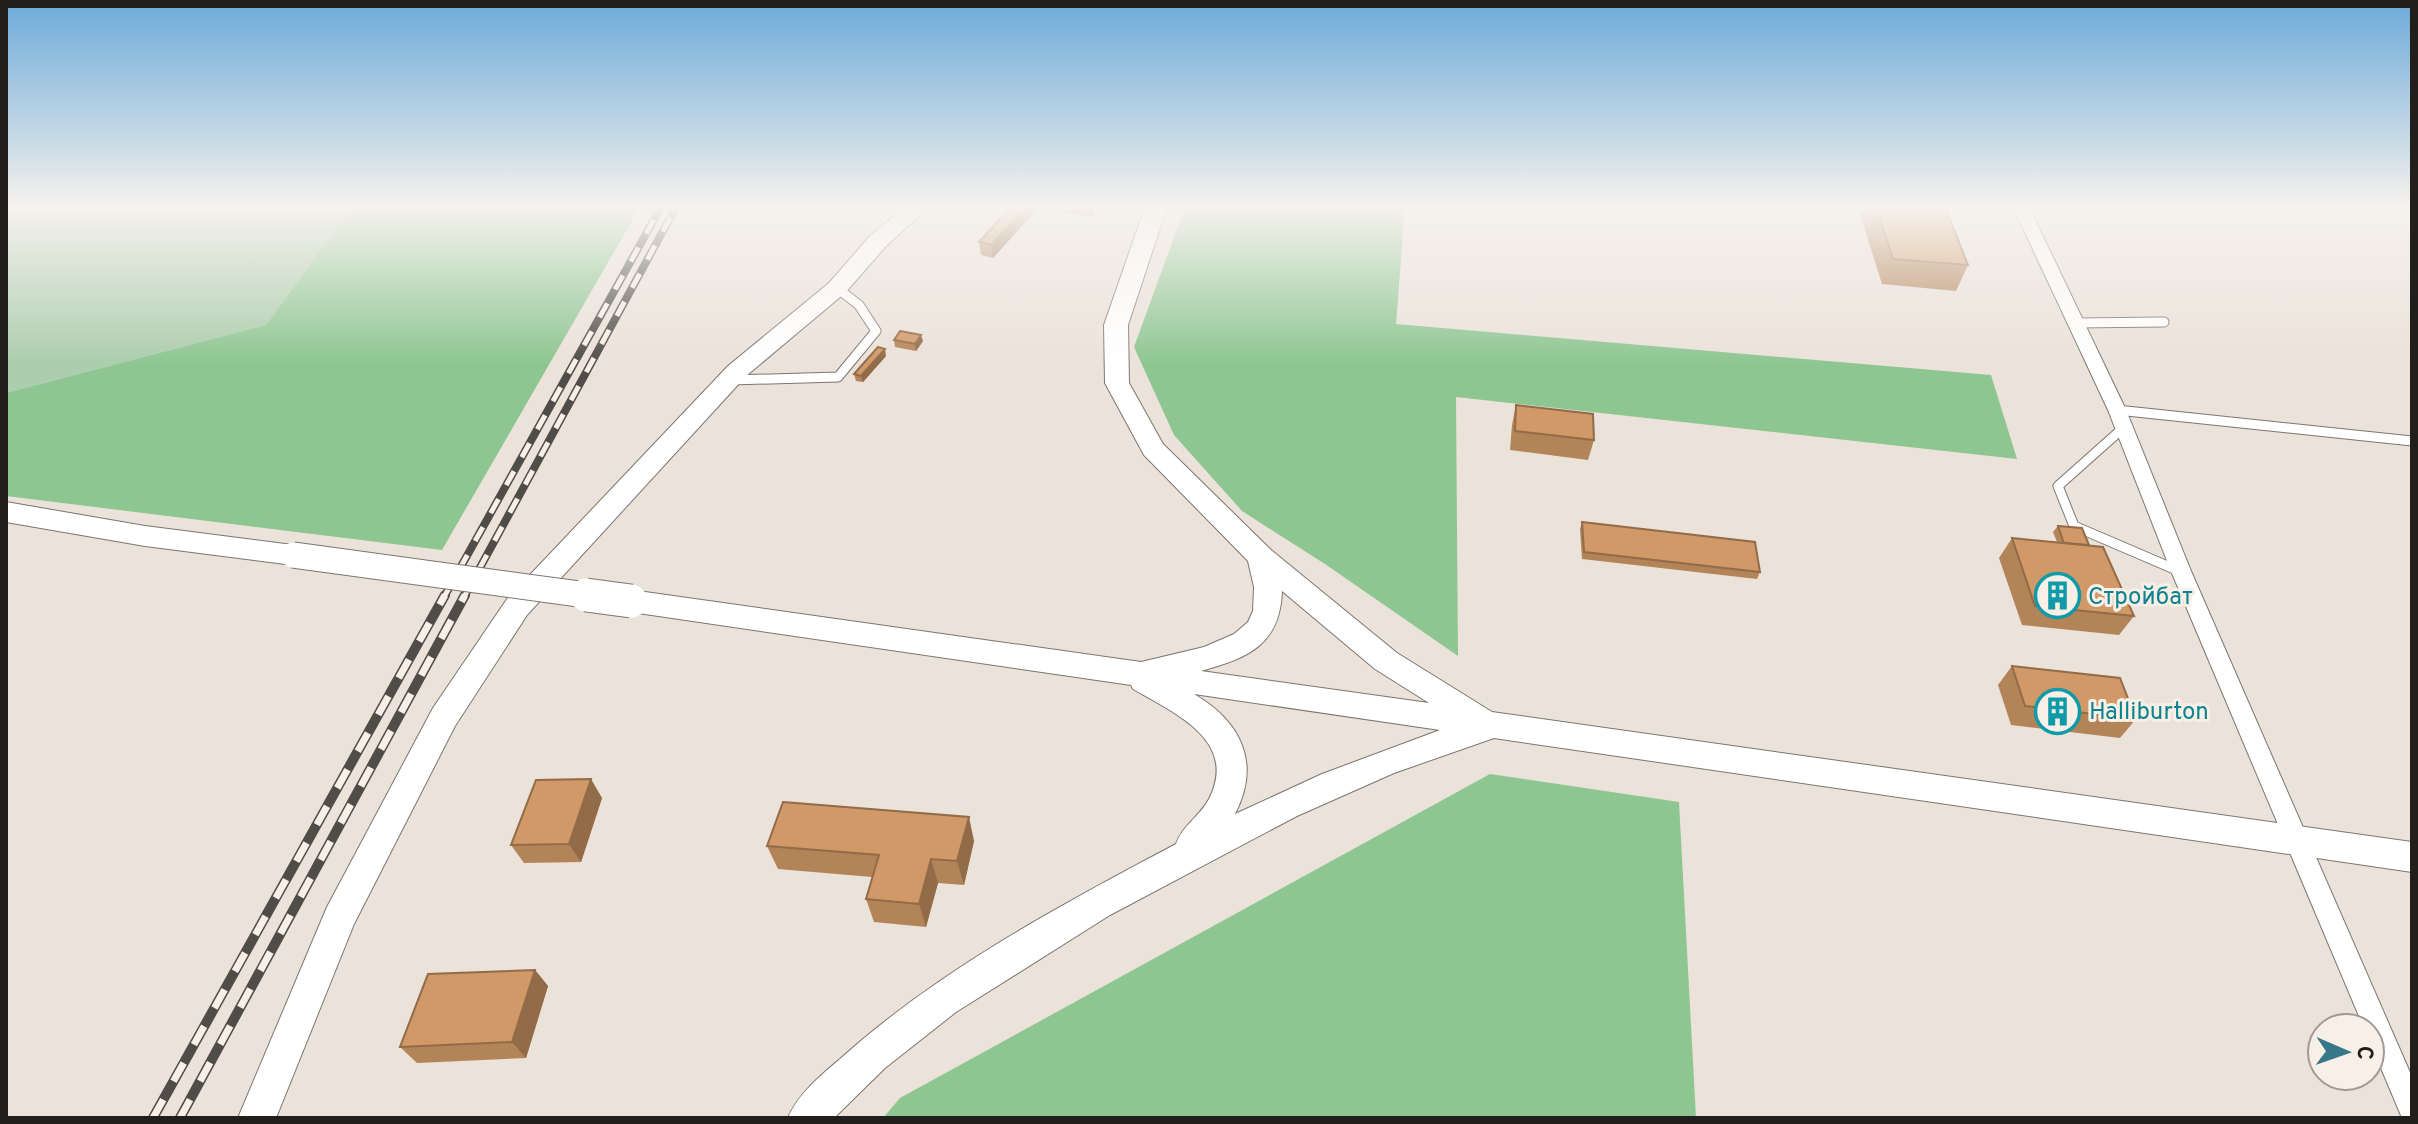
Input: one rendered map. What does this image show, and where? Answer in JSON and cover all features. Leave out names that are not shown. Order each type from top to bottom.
[{"type":"main road","points":[[257,1118],[339,918],[444,717],[477,663],[517,607],[728,380],[837,288],[862,259]]},
{"type":"main road","points":[[1138,259],[1116,325],[1117,383],[1153,449],[1261,557],[1386,661],[1492,727]]},
{"type":"main road","points":[[6,512],[145,536],[631,601],[2412,857]]},
{"type":"main road","points":[[1132,674],[1207,658],[1233,648],[1255,634],[1271,603],[1270,582],[1261,557]]},
{"type":"main road","points":[[1132,674],[1210,722],[1223,737],[1229,754],[1231,781],[1224,809],[1209,829],[1164,866]]},
{"type":"main road","points":[[807,1118],[840,1080],[898,1031],[1037,938],[1164,866],[1328,785],[1420,749],[1492,727]]},
{"type":"street","points":[[2046,259],[2120,419],[2181,571],[2412,1109]]},
{"type":"lane","points":[[728,380],[838,377],[876,331],[859,305],[837,288]]},
{"type":"lane","points":[[2076,323],[2164,322]]},
{"type":"lane","points":[[2181,571],[2074,526],[2063,499],[2058,486],[2120,419],[2412,441]]},
{"type":"green space","points":[[6,259],[314,259],[266,325],[6,393]]},
{"type":"green space","points":[[314,259],[610,259],[442,550],[6,496],[6,393],[266,325]]},
{"type":"green space","points":[[1166,259],[1401,259],[1396,324],[1991,375],[2017,459],[1456,397],[1458,656],[1242,511],[1174,435],[1134,347]]},
{"type":"green space","points":[[1490,774],[1679,802],[1696,1118],[883,1118],[900,1098]]},
{"type":"building","points":[[1899,259],[1966,259],[1968,265]]},
{"type":"building","points":[[900,331],[921,335],[915,344],[894,340]]},
{"type":"building","points":[[878,347],[885,349],[861,376],[854,374]]},
{"type":"building","points":[[1516,405],[1593,414],[1594,440],[1515,431]]},
{"type":"building","points":[[1582,522],[1755,542],[1760,572],[1584,552]]},
{"type":"building","points":[[2058,526],[2082,528],[2089,545],[2064,543]]},
{"type":"building","points":[[2012,538],[2103,547],[2134,616],[2035,606]]},
{"type":"building","points":[[2012,666],[2120,678],[2136,719],[2025,706]]},
{"type":"building","points":[[591,779],[569,844],[511,845],[536,780]]},
{"type":"building","points":[[783,802],[969,817],[957,861],[931,859],[919,904],[866,899],[879,855],[767,846]]},
{"type":"building","points":[[535,970],[512,1042],[400,1047],[428,974]]},
{"type":"railway","points":[[444,597],[632,259]]},
{"type":"railway","points":[[464,597],[647,259]]},
{"type":"railway","points":[[153,1118],[445,595]]},
{"type":"railway","points":[[180,1118],[465,595]]},
{"type":"place","name":"Стройбат","points":[[2057,596]]},
{"type":"place","name":"Halliburton","points":[[2058,711]]}]
